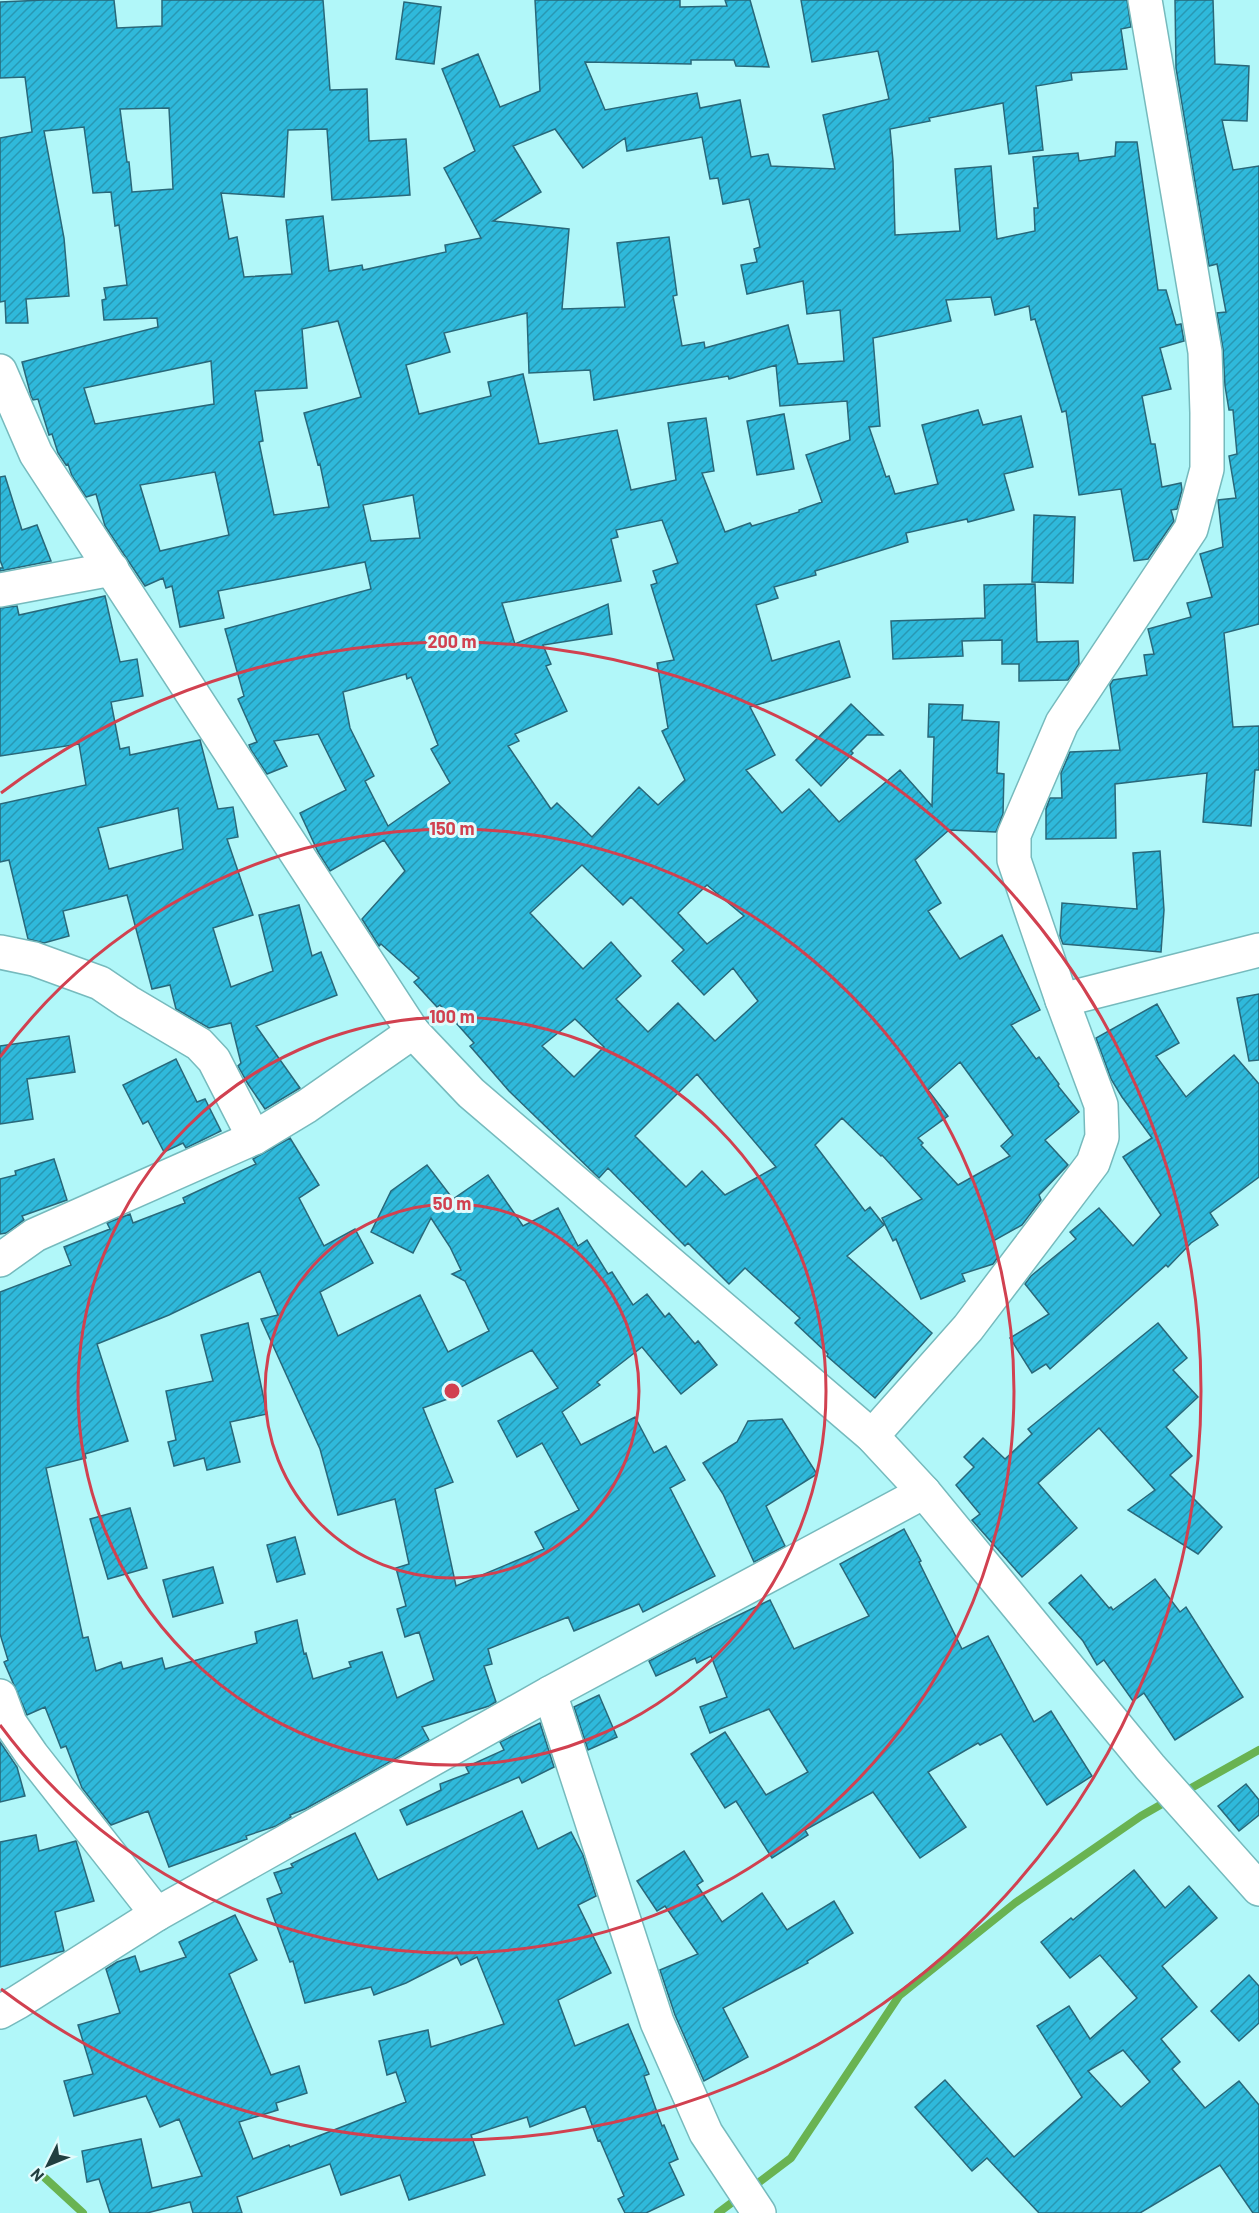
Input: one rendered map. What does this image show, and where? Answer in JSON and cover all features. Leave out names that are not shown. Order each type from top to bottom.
[{"type":"street","points":[[872,1436],[969,1328],[1093,1162],[1102,1137],[1101,1106],[1014,860],[1014,836],[1062,723],[1191,529],[1207,469],[1208,413],[1205,352],[1145,0]]},
{"type":"street","points":[[0,371],[36,454],[413,1032],[471,1093],[872,1436],[924,1492],[1150,1767],[1259,1889]]},
{"type":"street","points":[[0,590],[112,568]]},
{"type":"street","points":[[1062,1000],[1259,950]]},
{"type":"street","points":[[0,952],[34,959],[100,983],[199,1044],[214,1060],[254,1138]]},
{"type":"street","points":[[0,1260],[35,1235],[254,1138],[307,1106],[413,1032]]},
{"type":"street","points":[[0,2012],[158,1914],[550,1693],[924,1492]]},
{"type":"street","points":[[550,1693],[657,2022],[706,2133],[759,2213]]},
{"type":"street","points":[[0,1696],[10,1723],[32,1755],[158,1914]]},
{"type":"building","points":[[114,0],[117,28],[162,26],[162,0],[323,0],[330,90],[367,89],[369,141],[406,139],[410,195],[332,200],[327,129],[288,130],[284,197],[221,193],[229,239],[237,237],[244,277],[292,274],[286,220],[323,216],[329,271],[362,265],[363,270],[446,252],[445,245],[481,238],[444,168],[475,151],[442,69],[478,54],[500,107],[540,91],[535,0],[680,0],[680,7],[727,6],[725,0],[750,0],[769,67],[736,66],[734,60],[691,60],[691,64],[585,62],[605,110],[697,93],[700,108],[740,100],[751,157],[768,154],[771,166],[835,169],[823,115],[889,99],[878,51],[812,62],[801,0],[1127,0],[1131,27],[1121,29],[1127,69],[1071,73],[1072,80],[1036,86],[1043,150],[1009,154],[1003,103],[929,118],[930,121],[890,129],[895,235],[960,231],[955,169],[991,166],[997,239],[1035,231],[1034,208],[1038,208],[1033,157],[1078,153],[1079,161],[1115,156],[1116,142],[1137,142],[1158,290],[1166,290],[1176,325],[1181,324],[1184,341],[1160,348],[1171,389],[1142,396],[1151,444],[1155,444],[1162,487],[1181,483],[1182,490],[1177,509],[1171,510],[1174,521],[1148,559],[1134,561],[1121,489],[1079,495],[1066,411],[1062,412],[1035,319],[1031,320],[1029,306],[995,315],[991,297],[946,300],[951,321],[873,338],[880,426],[869,427],[886,477],[889,476],[895,494],[938,484],[922,425],[978,410],[983,425],[1021,416],[1033,467],[1004,474],[1014,510],[968,522],[967,519],[906,533],[908,542],[815,571],[816,575],[774,587],[778,598],[756,605],[772,661],[839,641],[850,677],[750,707],[775,755],[746,770],[782,813],[809,789],[839,822],[900,770],[932,806],[934,737],[928,737],[929,704],[963,705],[962,720],[999,722],[997,773],[1004,774],[1003,814],[996,832],[949,830],[915,860],[941,903],[928,911],[960,959],[1002,935],[1040,1010],[1011,1025],[1036,1059],[1039,1057],[1079,1112],[1045,1140],[1068,1165],[1039,1195],[1041,1200],[1022,1225],[993,1241],[998,1257],[993,1264],[962,1274],[965,1281],[921,1299],[896,1239],[893,1241],[882,1218],[922,1199],[882,1155],[842,1118],[815,1145],[865,1211],[870,1207],[884,1225],[847,1256],[932,1333],[875,1398],[827,1356],[828,1354],[795,1323],[800,1318],[745,1268],[729,1284],[688,1243],[685,1246],[608,1168],[599,1178],[509,1091],[470,1046],[474,1043],[440,1005],[437,1007],[414,982],[419,978],[381,944],[379,946],[362,919],[405,871],[384,840],[330,871],[318,852],[300,813],[346,790],[318,734],[274,741],[287,766],[267,774],[251,750],[249,745],[257,742],[238,699],[244,696],[225,629],[371,589],[365,562],[218,591],[224,618],[180,627],[172,586],[166,588],[163,578],[145,586],[105,526],[96,494],[86,497],[72,476],[68,464],[66,465],[58,453],[52,434],[49,435],[38,399],[33,400],[31,396],[22,362],[158,327],[157,318],[104,320],[102,300],[106,299],[104,288],[127,285],[119,225],[115,226],[111,192],[93,193],[84,127],[44,131],[64,238],[69,296],[26,299],[28,323],[6,323],[5,301],[0,302],[0,138],[32,132],[25,77],[0,78],[0,2]],"holes":[[[169,108],[173,189],[132,192],[129,162],[127,162],[120,109]],[[555,129],[583,168],[625,138],[627,151],[702,137],[710,179],[718,178],[723,204],[749,199],[760,247],[754,249],[757,262],[741,265],[747,294],[803,281],[807,314],[840,310],[844,361],[798,364],[788,325],[705,348],[704,342],[682,346],[673,296],[677,295],[669,237],[617,243],[625,307],[562,309],[569,229],[493,221],[541,192],[513,146]],[[527,313],[529,373],[590,370],[594,400],[728,376],[729,379],[776,365],[780,406],[847,401],[850,440],[806,455],[822,502],[799,510],[799,512],[752,526],[750,523],[725,532],[702,473],[714,471],[706,418],[668,423],[676,480],[631,490],[617,430],[539,444],[523,374],[488,382],[491,396],[419,414],[406,365],[450,352],[444,333]],[[338,321],[361,397],[304,413],[318,465],[320,464],[329,507],[274,515],[259,442],[263,441],[255,391],[307,388],[302,329]],[[211,361],[214,404],[95,424],[84,388]],[[215,472],[229,535],[160,551],[140,485]],[[413,495],[420,538],[371,541],[363,505]],[[662,520],[678,563],[653,571],[657,583],[651,585],[674,660],[657,663],[668,728],[662,731],[685,780],[658,805],[639,787],[592,837],[557,803],[551,809],[508,746],[519,741],[515,734],[567,711],[546,666],[551,664],[543,645],[612,634],[608,604],[515,644],[502,603],[621,581],[611,539],[618,537],[616,530]],[[406,674],[407,679],[411,677],[438,745],[431,749],[450,783],[388,826],[365,781],[374,776],[350,728],[343,692]],[[582,865],[623,905],[631,897],[684,950],[672,961],[704,995],[733,968],[758,1001],[715,1041],[678,1003],[648,1032],[616,999],[641,976],[611,942],[583,969],[530,913]],[[707,885],[744,916],[707,944],[678,913]],[[575,1019],[604,1047],[574,1077],[542,1046]],[[960,1062],[1013,1135],[1001,1146],[1010,1156],[958,1185],[921,1145],[923,1143],[918,1138],[948,1116],[928,1090]],[[697,1074],[776,1167],[725,1195],[702,1171],[686,1187],[635,1136]]]},
{"type":"building","points":[[1175,0],[1213,0],[1215,64],[1249,66],[1247,121],[1222,120],[1233,170],[1259,166],[1259,624],[1224,633],[1233,727],[1259,726],[1259,770],[1255,770],[1251,826],[1203,822],[1207,773],[1115,784],[1116,838],[1046,839],[1046,809],[1050,798],[1062,798],[1061,773],[1070,752],[1120,750],[1110,685],[1113,680],[1147,675],[1144,655],[1154,654],[1148,629],[1191,617],[1187,603],[1212,597],[1200,554],[1223,547],[1218,500],[1236,498],[1229,456],[1237,454],[1233,410],[1229,410],[1225,386],[1223,349],[1217,313],[1226,312],[1217,264],[1209,266],[1176,68]]},
{"type":"building","points":[[404,2],[441,7],[434,64],[396,59]]},
{"type":"building","points":[[784,414],[794,469],[757,475],[747,421]]},
{"type":"building","points":[[5,476],[22,530],[37,525],[51,561],[0,571],[0,568],[3,568],[0,560],[0,477]]},
{"type":"building","points":[[1034,515],[1075,517],[1073,583],[1032,582]]},
{"type":"building","points":[[1035,584],[1037,642],[1078,641],[1079,664],[1068,680],[1019,681],[1019,664],[1002,664],[1002,640],[962,641],[963,656],[893,659],[891,621],[985,618],[984,585]]},
{"type":"building","points":[[105,596],[120,662],[137,659],[143,696],[111,702],[120,749],[129,747],[130,755],[200,740],[218,809],[233,807],[238,837],[227,839],[253,915],[213,928],[231,987],[273,971],[259,915],[299,905],[312,956],[321,952],[337,995],[256,1026],[300,1088],[265,1109],[238,1066],[241,1063],[231,1023],[209,1028],[176,1009],[170,985],[152,989],[127,895],[63,911],[69,936],[44,943],[28,939],[9,860],[0,862],[0,804],[86,785],[79,744],[0,756],[0,608],[17,606],[19,615]],"holes":[[[178,808],[183,849],[109,869],[98,828]]]},
{"type":"building","points":[[851,704],[883,735],[867,735],[821,786],[796,760]]},
{"type":"building","points":[[1160,851],[1164,910],[1161,952],[1063,944],[1060,936],[1062,903],[1137,909],[1133,853]]},
{"type":"building","points":[[1259,994],[1259,1060],[1249,1061],[1237,998]]},
{"type":"building","points":[[1157,1004],[1179,1043],[1156,1056],[1186,1097],[1234,1055],[1259,1084],[1259,1177],[1210,1213],[1218,1225],[1191,1243],[1168,1267],[1166,1265],[1050,1369],[1046,1364],[1032,1373],[1010,1338],[1049,1314],[1025,1284],[1031,1276],[1076,1239],[1070,1232],[1099,1208],[1133,1246],[1161,1215],[1123,1157],[1152,1138],[1111,1079],[1096,1038]]},
{"type":"building","points":[[69,1036],[75,1072],[27,1079],[33,1119],[0,1124],[0,1046]]},
{"type":"building","points":[[176,1059],[197,1102],[205,1099],[221,1131],[186,1148],[183,1143],[164,1152],[148,1121],[143,1124],[123,1085]]},
{"type":"building","points":[[290,1138],[319,1185],[299,1198],[324,1246],[355,1229],[373,1263],[320,1292],[338,1336],[420,1295],[448,1352],[489,1331],[465,1281],[452,1274],[461,1270],[450,1247],[431,1218],[413,1253],[371,1232],[391,1191],[427,1165],[453,1199],[488,1175],[523,1226],[558,1208],[578,1246],[587,1240],[608,1274],[612,1272],[633,1305],[647,1294],[665,1317],[669,1313],[695,1344],[698,1341],[717,1365],[681,1394],[642,1347],[597,1382],[600,1385],[562,1412],[581,1445],[635,1417],[654,1453],[666,1446],[685,1480],[670,1488],[715,1576],[643,1612],[639,1604],[574,1631],[568,1617],[488,1649],[492,1664],[484,1666],[496,1702],[422,1727],[429,1740],[305,1809],[290,1815],[291,1817],[276,1826],[169,1867],[148,1811],[111,1825],[82,1788],[66,1746],[61,1748],[45,1707],[27,1715],[4,1662],[8,1660],[0,1634],[0,1292],[71,1265],[64,1247],[110,1229],[107,1223],[130,1214],[133,1223],[185,1203],[183,1198],[256,1164],[253,1159]],"holes":[[[260,1271],[278,1315],[261,1319],[320,1449],[338,1515],[395,1499],[409,1564],[396,1568],[406,1606],[397,1609],[405,1637],[419,1632],[434,1680],[397,1698],[382,1652],[349,1662],[351,1667],[313,1679],[306,1653],[304,1654],[297,1620],[255,1632],[257,1643],[165,1669],[162,1658],[123,1669],[121,1662],[96,1671],[88,1637],[83,1638],[46,1468],[86,1458],[85,1454],[128,1441],[97,1344],[169,1315]],[[532,1350],[558,1388],[498,1421],[517,1457],[542,1443],[579,1510],[535,1532],[544,1549],[456,1586],[435,1489],[453,1482],[423,1408],[461,1394],[459,1388]]]},
{"type":"building","points":[[54,1159],[67,1200],[22,1216],[24,1220],[6,1233],[0,1234],[0,1179],[16,1175],[15,1171]]},
{"type":"building","points":[[248,1323],[267,1414],[230,1422],[240,1462],[207,1470],[204,1458],[174,1466],[168,1442],[176,1440],[166,1391],[213,1381],[201,1335]]},
{"type":"building","points":[[1158,1323],[1187,1358],[1173,1370],[1198,1397],[1166,1427],[1192,1456],[1170,1475],[1222,1527],[1198,1554],[1128,1510],[1155,1490],[1099,1428],[1038,1483],[1077,1528],[1022,1577],[972,1520],[980,1514],[956,1485],[974,1467],[964,1457],[983,1438],[1005,1459],[1032,1434],[1028,1429]]},
{"type":"building","points":[[782,1419],[817,1474],[766,1506],[785,1546],[754,1562],[723,1494],[703,1463],[737,1442],[748,1421]]},
{"type":"building","points":[[130,1508],[147,1568],[108,1579],[90,1519]]},
{"type":"building","points":[[904,1529],[962,1649],[988,1636],[1034,1722],[1051,1711],[1092,1776],[1047,1805],[1001,1734],[980,1745],[978,1743],[928,1772],[966,1827],[920,1858],[873,1792],[805,1830],[808,1835],[772,1858],[736,1801],[725,1808],[691,1754],[725,1732],[766,1795],[808,1772],[769,1709],[710,1733],[700,1707],[727,1697],[711,1656],[697,1663],[695,1658],[656,1676],[649,1661],[770,1600],[794,1649],[869,1616],[840,1564]]},
{"type":"building","points":[[295,1537],[305,1574],[277,1582],[267,1545]]},
{"type":"building","points":[[213,1567],[223,1603],[173,1617],[163,1580]]},
{"type":"building","points":[[1081,1575],[1113,1610],[1155,1579],[1180,1612],[1186,1607],[1243,1697],[1175,1740],[1144,1693],[1133,1701],[1104,1660],[1097,1665],[1083,1641],[1049,1603]]},
{"type":"building","points":[[599,1695],[617,1737],[588,1750],[574,1707]]},
{"type":"building","points":[[540,1723],[554,1767],[522,1783],[519,1777],[407,1825],[400,1810],[441,1790],[440,1784],[469,1773],[466,1767],[504,1750],[500,1742]]},
{"type":"building","points":[[0,1742],[17,1767],[25,1796],[0,1802]]},
{"type":"building","points":[[1246,1784],[1259,1800],[1259,1815],[1239,1831],[1218,1806]]},
{"type":"building","points":[[522,1811],[538,1849],[571,1832],[583,1855],[596,1896],[578,1905],[611,1973],[558,2000],[575,2046],[628,2024],[649,2074],[644,2076],[662,2126],[664,2125],[678,2159],[669,2163],[684,2195],[646,2213],[625,2213],[618,2199],[624,2196],[600,2140],[598,2141],[585,2106],[530,2127],[527,2117],[471,2135],[485,2175],[409,2200],[400,2175],[341,2195],[330,2164],[237,2197],[242,2213],[193,2213],[190,2202],[147,2213],[110,2213],[99,2179],[87,2182],[82,2151],[141,2139],[152,2188],[202,2176],[179,2119],[160,2127],[146,2096],[74,2116],[64,2081],[93,2074],[78,2025],[120,2013],[106,1969],[117,1962],[135,1956],[140,1972],[186,1957],[179,1942],[235,1915],[257,1960],[229,1974],[271,2075],[299,2066],[307,2093],[276,2103],[278,2110],[239,2122],[253,2159],[289,2145],[290,2147],[406,2102],[396,2072],[387,2075],[379,2041],[428,2030],[431,2047],[504,2024],[477,1957],[461,1965],[457,1957],[406,1983],[374,1995],[371,1987],[305,2003],[293,1961],[290,1962],[267,1899],[282,1893],[274,1873],[293,1867],[291,1864],[355,1833],[378,1880]]},
{"type":"building","points":[[36,1835],[39,1851],[76,1841],[94,1901],[55,1912],[64,1951],[0,1967],[0,1842]]},
{"type":"building","points":[[684,1851],[703,1881],[697,1885],[722,1922],[762,1893],[787,1930],[834,1901],[853,1933],[807,1961],[808,1963],[723,2008],[748,2057],[704,2081],[675,2015],[660,1970],[698,1954],[665,1906],[657,1911],[637,1881]]},
{"type":"building","points":[[1134,1870],[1165,1908],[1189,1886],[1217,1918],[1162,1966],[1197,2007],[1161,2039],[1180,2062],[1172,2069],[1205,2108],[1239,2081],[1259,2105],[1259,2213],[1253,2213],[1220,2165],[1140,2213],[1039,2213],[987,2158],[972,2171],[915,2107],[945,2080],[1014,2157],[1082,2097],[1037,2026],[1069,2006],[1090,2039],[1137,1998],[1100,1955],[1070,1978],[1041,1942],[1071,1918],[1073,1920]],"holes":[[[1123,2050],[1150,2082],[1121,2107],[1088,2071]]]},
{"type":"building","points":[[1249,1975],[1259,1986],[1259,2023],[1239,2041],[1211,2011]]},
{"type":"waterway","points":[[1184,1792],[1259,1750]]},
{"type":"waterway","points":[[750,2189],[791,2158],[899,1996],[1015,1903],[1141,1816],[1169,1800]]},
{"type":"waterway","points":[[45,2178],[83,2213]]},
{"type":"waterway","points":[[718,2213],[738,2198]]}]
